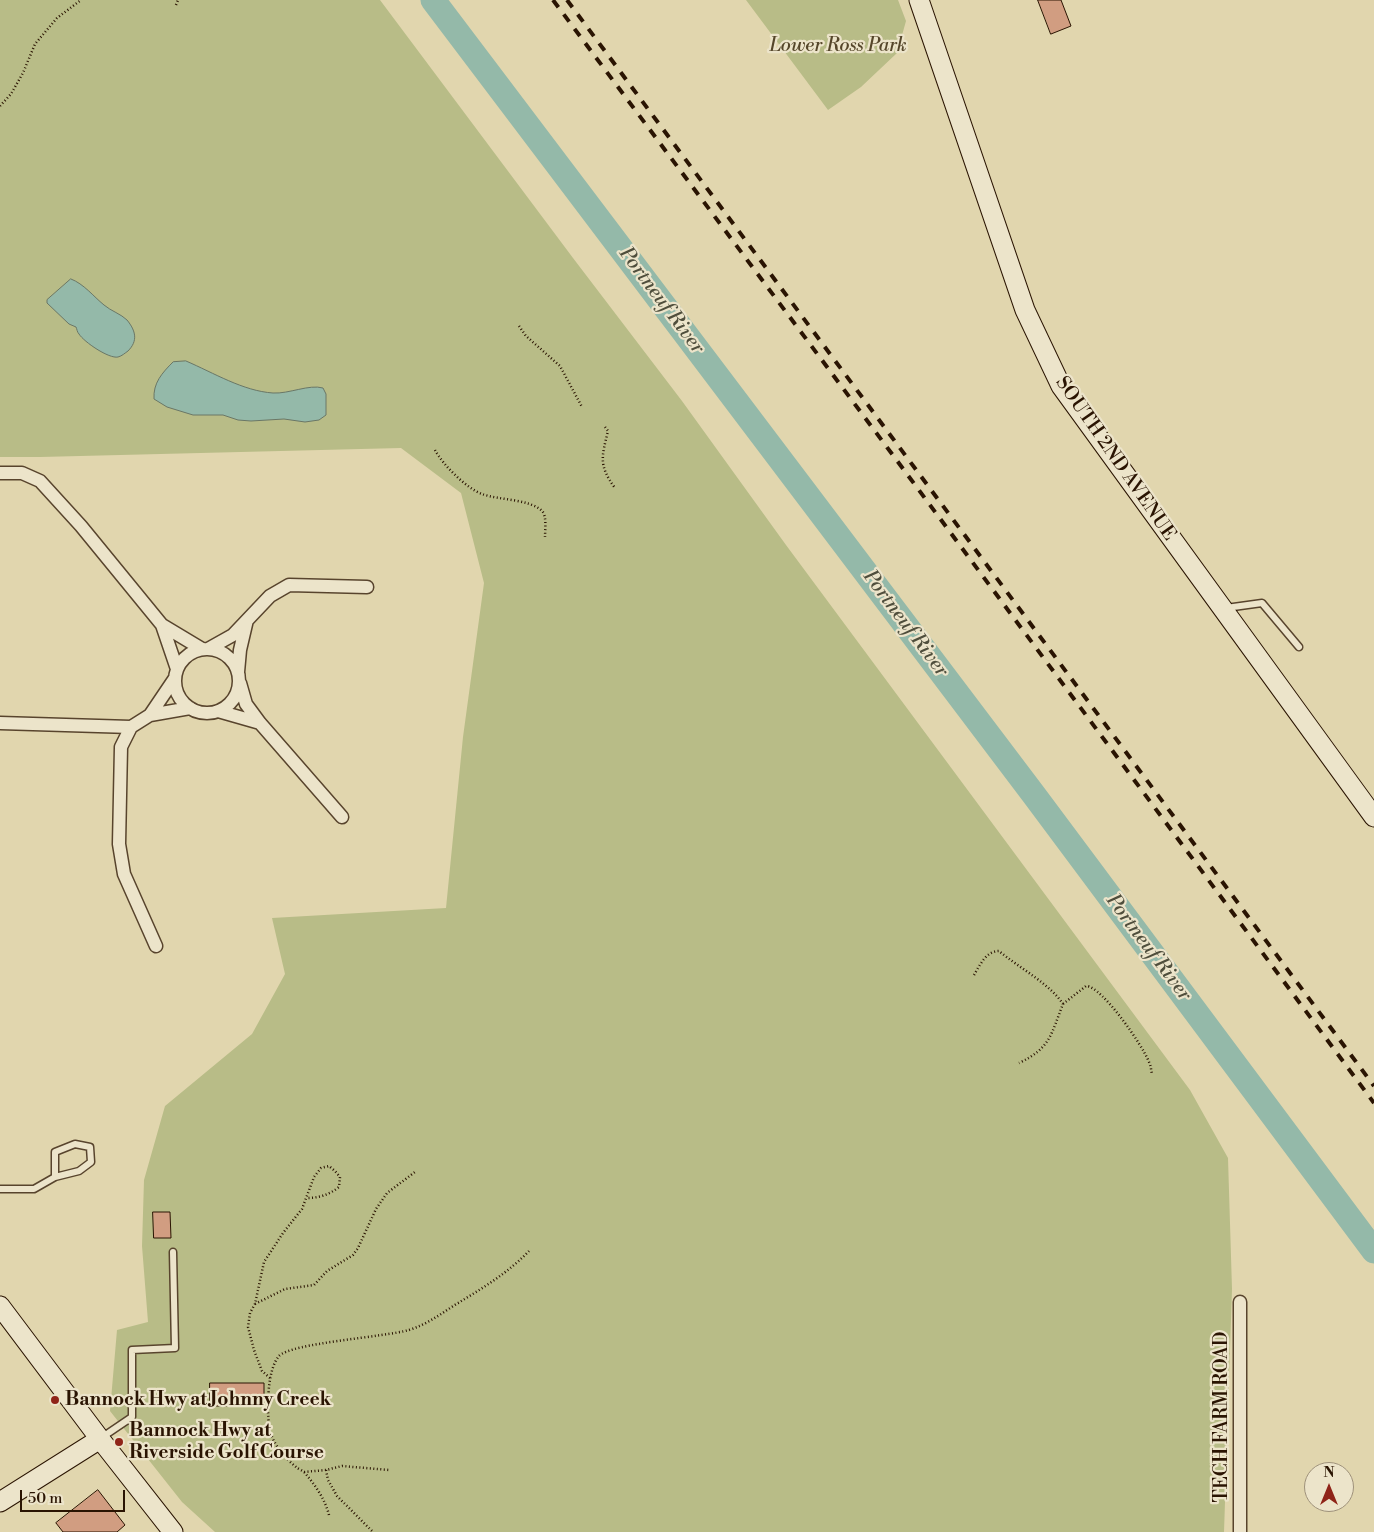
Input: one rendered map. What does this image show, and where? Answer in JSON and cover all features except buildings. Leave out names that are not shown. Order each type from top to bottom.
[{"type":"street","name":"SOUTH 2ND AVENUE","points":[[919,0],[1025,310],[1061,386],[1374,817]]},
{"type":"street","points":[[0,473],[22,473],[40,481],[81,526],[162,625],[205,649],[218,650],[234,663],[246,704],[260,723],[342,817]]},
{"type":"street","points":[[150,715],[176,673],[180,663],[187,655],[205,649],[233,635],[270,596],[289,585],[367,587]]},
{"type":"street","points":[[218,711],[232,702],[237,693],[240,650],[247,620]]},
{"type":"street","points":[[162,625],[176,673],[174,684],[177,695],[184,704],[203,713],[218,711],[260,723]]},
{"type":"street","points":[[156,946],[124,874],[119,844],[121,747],[131,727],[150,715],[190,708]]},
{"type":"street","points":[[0,724],[131,727]]},
{"type":"street","name":"TECH FARM ROAD","points":[[1240,1302],[1240,1532]]},
{"type":"street","points":[[0,1306],[173,1532]]},
{"type":"street","points":[[0,1502],[100,1439]]},
{"type":"lane","points":[[1222,609],[1262,603],[1299,647]]},
{"type":"lane","points":[[0,1189],[34,1189],[54,1177],[79,1171],[91,1162],[90,1147],[75,1144],[55,1152],[54,1177]]},
{"type":"lane","points":[[100,1439],[132,1417],[132,1350],[175,1348],[173,1252]]},
{"type":"path","points":[[0,106],[11,94],[19,80],[35,44],[57,18],[81,0]]},
{"type":"path","points":[[176,5],[178,0]]},
{"type":"path","points":[[519,326],[526,336],[560,366],[582,407]]},
{"type":"path","points":[[606,427],[608,431],[602,457],[603,468],[614,488]]},
{"type":"path","points":[[435,450],[455,474],[481,494],[533,505],[542,511],[545,537]]},
{"type":"path","points":[[974,975],[989,954],[999,951],[1040,981],[1063,1004]]},
{"type":"path","points":[[1019,1063],[1042,1049],[1055,1028],[1063,1004],[1086,986],[1094,988],[1128,1027],[1147,1057],[1152,1074]]},
{"type":"path","points":[[270,1378],[262,1371],[248,1327],[264,1262],[302,1209],[306,1198],[314,1177],[321,1168],[329,1166],[340,1177],[339,1187],[333,1192],[316,1198],[306,1198]]},
{"type":"path","points":[[255,1304],[285,1289],[314,1285],[327,1271],[353,1255],[376,1209],[387,1194],[415,1172]]},
{"type":"path","points":[[329,1515],[322,1496],[304,1472],[296,1467],[272,1440],[269,1427],[270,1378],[279,1356],[288,1351],[332,1342],[392,1334],[423,1324],[440,1316],[487,1285],[521,1260],[529,1251]]},
{"type":"path","points":[[304,1472],[342,1466],[389,1470]]},
{"type":"path","points":[[326,1470],[328,1480],[338,1496],[373,1532]]},
{"type":"green space","points":[[0,0],[380,0],[682,401],[786,545],[1190,1090],[1228,1158],[1232,1289],[1224,1532],[215,1532],[182,1502],[110,1411],[117,1330],[148,1322],[142,1246],[144,1180],[165,1106],[252,1034],[285,974],[272,918],[446,908],[463,737],[484,583],[461,493],[401,448],[0,457]]},
{"type":"green space","name":"Lower Ross Park","points":[[746,0],[898,0],[906,21],[897,53],[861,87],[828,110]]},
{"type":"shaded area","points":[[71,279],[127,320],[135,336],[128,351],[119,357],[114,357],[97,349],[82,337],[76,327],[69,324],[47,303],[47,300]]},
{"type":"shaded area","points":[[186,361],[229,381],[262,392],[279,393],[312,387],[323,388],[326,394],[326,415],[319,420],[305,422],[284,419],[251,421],[238,420],[223,415],[193,415],[167,407],[154,399],[157,383],[173,362]]},
{"type":"waterway","name":"Portneuf River","points":[[433,0],[1034,795],[1374,1251]]},
{"type":"railway","points":[[553,0],[1374,1103]]},
{"type":"railway","points":[[567,0],[1374,1086]]},
{"type":"place","name":"Bannock Hwy at Johnny Creek","points":[[55,1400]]},
{"type":"place","name":"Bannock Hwy at Riverside Golf Course","points":[[119,1442]]}]
